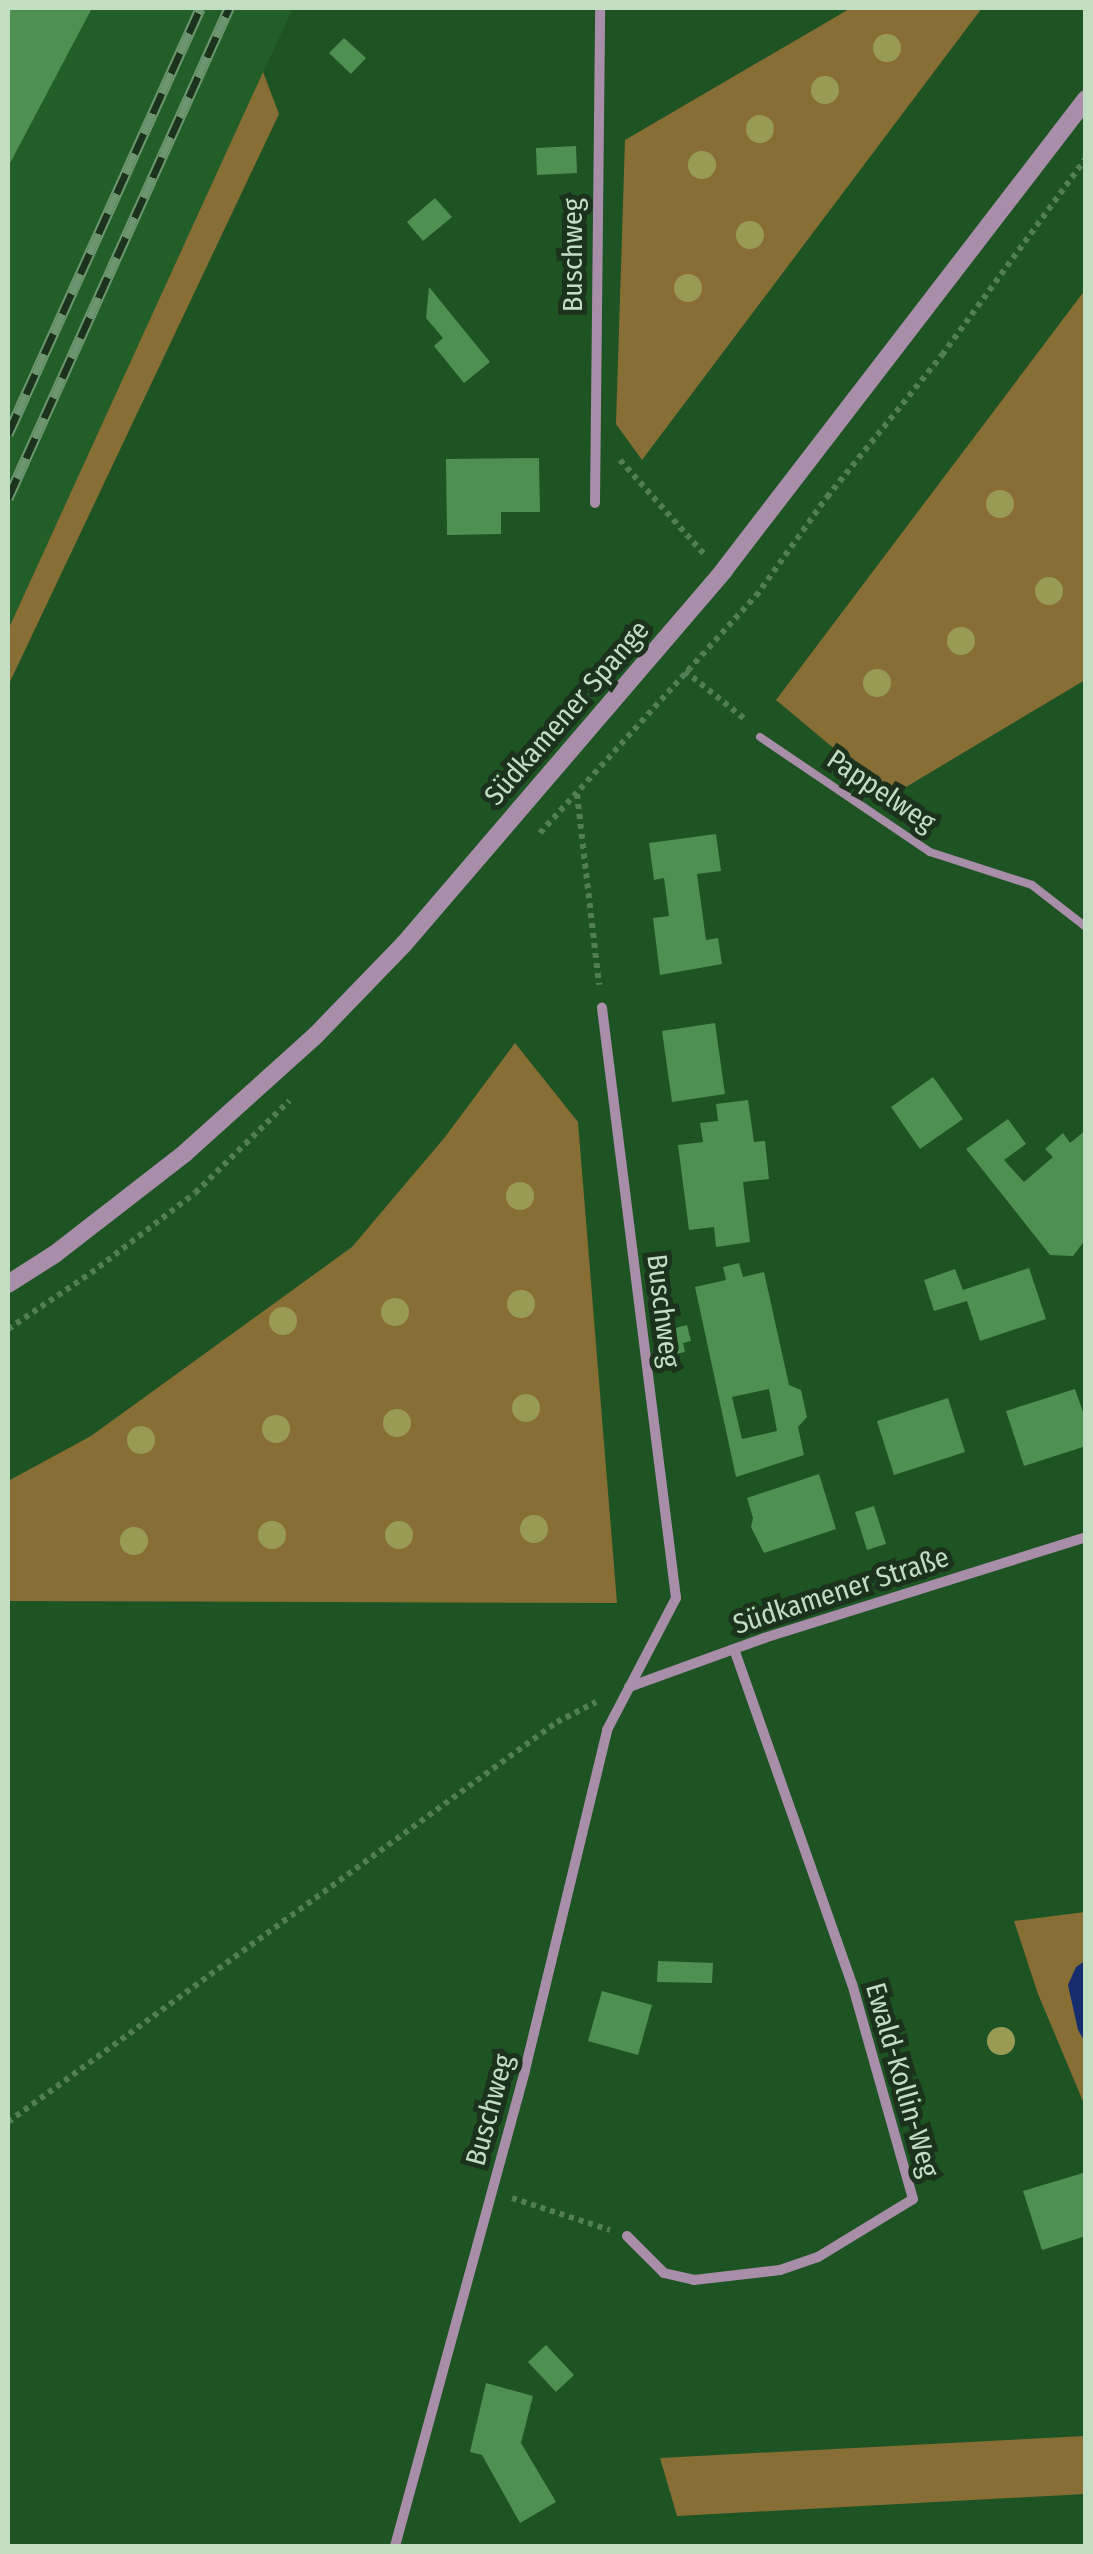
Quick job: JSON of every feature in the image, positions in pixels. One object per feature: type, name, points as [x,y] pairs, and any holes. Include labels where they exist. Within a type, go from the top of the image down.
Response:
[{"type":"street","name":"Buschweg","points":[[595,503],[600,8]]},
{"type":"street","name":"Südkamener Spange","points":[[8,1284],[55,1254],[185,1153],[316,1034],[404,944],[724,570],[1086,99]]},
{"type":"street","name":"Buschweg","points":[[395,2546],[492,2192],[607,1730],[676,1598],[602,1008]]},
{"type":"street","name":"Südkamener Straße","points":[[629,1687],[1086,1536]]},
{"type":"street","name":"Ewald-Kollin-Weg","points":[[627,2236],[664,2273],[694,2280],[780,2270],[818,2257],[913,2199],[852,1984],[734,1650]]},
{"type":"lane","name":"Pappelweg","points":[[760,737],[930,852],[1032,885],[1086,927]]},
{"type":"path","points":[[602,1008],[576,793],[756,596],[826,497],[942,355],[1086,158]]},
{"type":"path","points":[[594,429],[690,544],[756,596]]},
{"type":"path","points":[[685,671],[760,737]]},
{"type":"path","points":[[8,1328],[91,1273],[195,1192],[292,1098]]},
{"type":"path","points":[[8,2122],[557,1722],[629,1687]]},
{"type":"path","points":[[492,2192],[627,2236]]},
{"type":"shaded area","points":[[8,8],[293,8],[8,630]]},
{"type":"shaded area","points":[[851,8],[982,8],[642,460],[616,424],[625,140]]},
{"type":"shaded area","points":[[263,72],[279,114],[8,686],[8,630]]},
{"type":"shaded area","points":[[1085,290],[1085,680],[891,796],[776,700]]},
{"type":"shaded area","points":[[515,1043],[578,1122],[617,1603],[8,1601],[8,1481],[91,1436],[352,1247],[445,1137]]},
{"type":"shaded area","points":[[1085,1912],[1085,2106],[1038,1994],[1014,1921]]},
{"type":"shaded area","points":[[1085,2436],[1085,2494],[677,2516],[660,2458]]},
{"type":"water","points":[[1085,1961],[1085,2042],[1078,2030],[1068,1985],[1076,1967]]},
{"type":"building","points":[[8,8],[92,8],[8,167]]},
{"type":"building","points":[[344,38],[366,58],[351,74],[329,53]]},
{"type":"building","points":[[576,146],[577,173],[537,175],[536,148]]},
{"type":"building","points":[[435,198],[452,217],[423,241],[407,222]]},
{"type":"building","points":[[429,287],[490,362],[464,383],[434,346],[443,338],[426,318]]},
{"type":"building","points":[[539,458],[540,512],[501,512],[501,534],[447,535],[446,459]]},
{"type":"building","points":[[716,834],[721,871],[697,874],[706,940],[718,938],[722,964],[660,975],[653,918],[669,916],[664,878],[654,880],[649,843]]},
{"type":"building","points":[[715,1023],[725,1094],[672,1102],[662,1031]]},
{"type":"building","points":[[933,1077],[963,1119],[920,1149],[891,1107]]},
{"type":"building","points":[[748,1100],[754,1142],[765,1141],[769,1179],[743,1182],[750,1242],[716,1247],[714,1227],[689,1230],[678,1145],[703,1142],[700,1123],[718,1121],[716,1104]]},
{"type":"building","points":[[1008,1119],[1026,1144],[1004,1160],[1024,1182],[1053,1157],[1045,1149],[1063,1133],[1070,1143],[1086,1130],[1086,1239],[1073,1256],[1050,1255],[966,1149]]},
{"type":"building","points":[[739,1263],[743,1277],[764,1272],[789,1385],[801,1390],[807,1417],[798,1427],[804,1455],[736,1477],[695,1287],[726,1280],[723,1267]],"holes":[[[769,1389],[777,1431],[742,1439],[732,1397]]]},
{"type":"building","points":[[1029,1268],[1046,1319],[980,1341],[967,1301],[934,1311],[924,1280],[955,1269],[963,1290]]},
{"type":"building","points":[[687,1325],[691,1341],[683,1343],[685,1352],[667,1356],[664,1331]]},
{"type":"building","points":[[1075,1389],[1086,1421],[1086,1446],[1024,1466],[1006,1411]]},
{"type":"building","points":[[948,1398],[965,1452],[894,1475],[877,1421]]},
{"type":"building","points":[[819,1474],[836,1529],[764,1553],[751,1527],[753,1518],[747,1498]]},
{"type":"building","points":[[874,1506],[886,1544],[867,1550],[855,1512]]},
{"type":"building","points":[[658,1961],[713,1963],[712,1983],[657,1982]]},
{"type":"building","points":[[602,1991],[652,2005],[638,2055],[588,2041]]},
{"type":"building","points":[[1083,2173],[1086,2236],[1042,2250],[1023,2191]]},
{"type":"building","points":[[546,2345],[574,2375],[556,2392],[528,2362]]},
{"type":"building","points":[[486,2383],[533,2396],[521,2443],[556,2502],[520,2523],[482,2455],[470,2452]]},
{"type":"railway","points":[[8,434],[200,8]]},
{"type":"railway","points":[[8,498],[229,8]]}]
